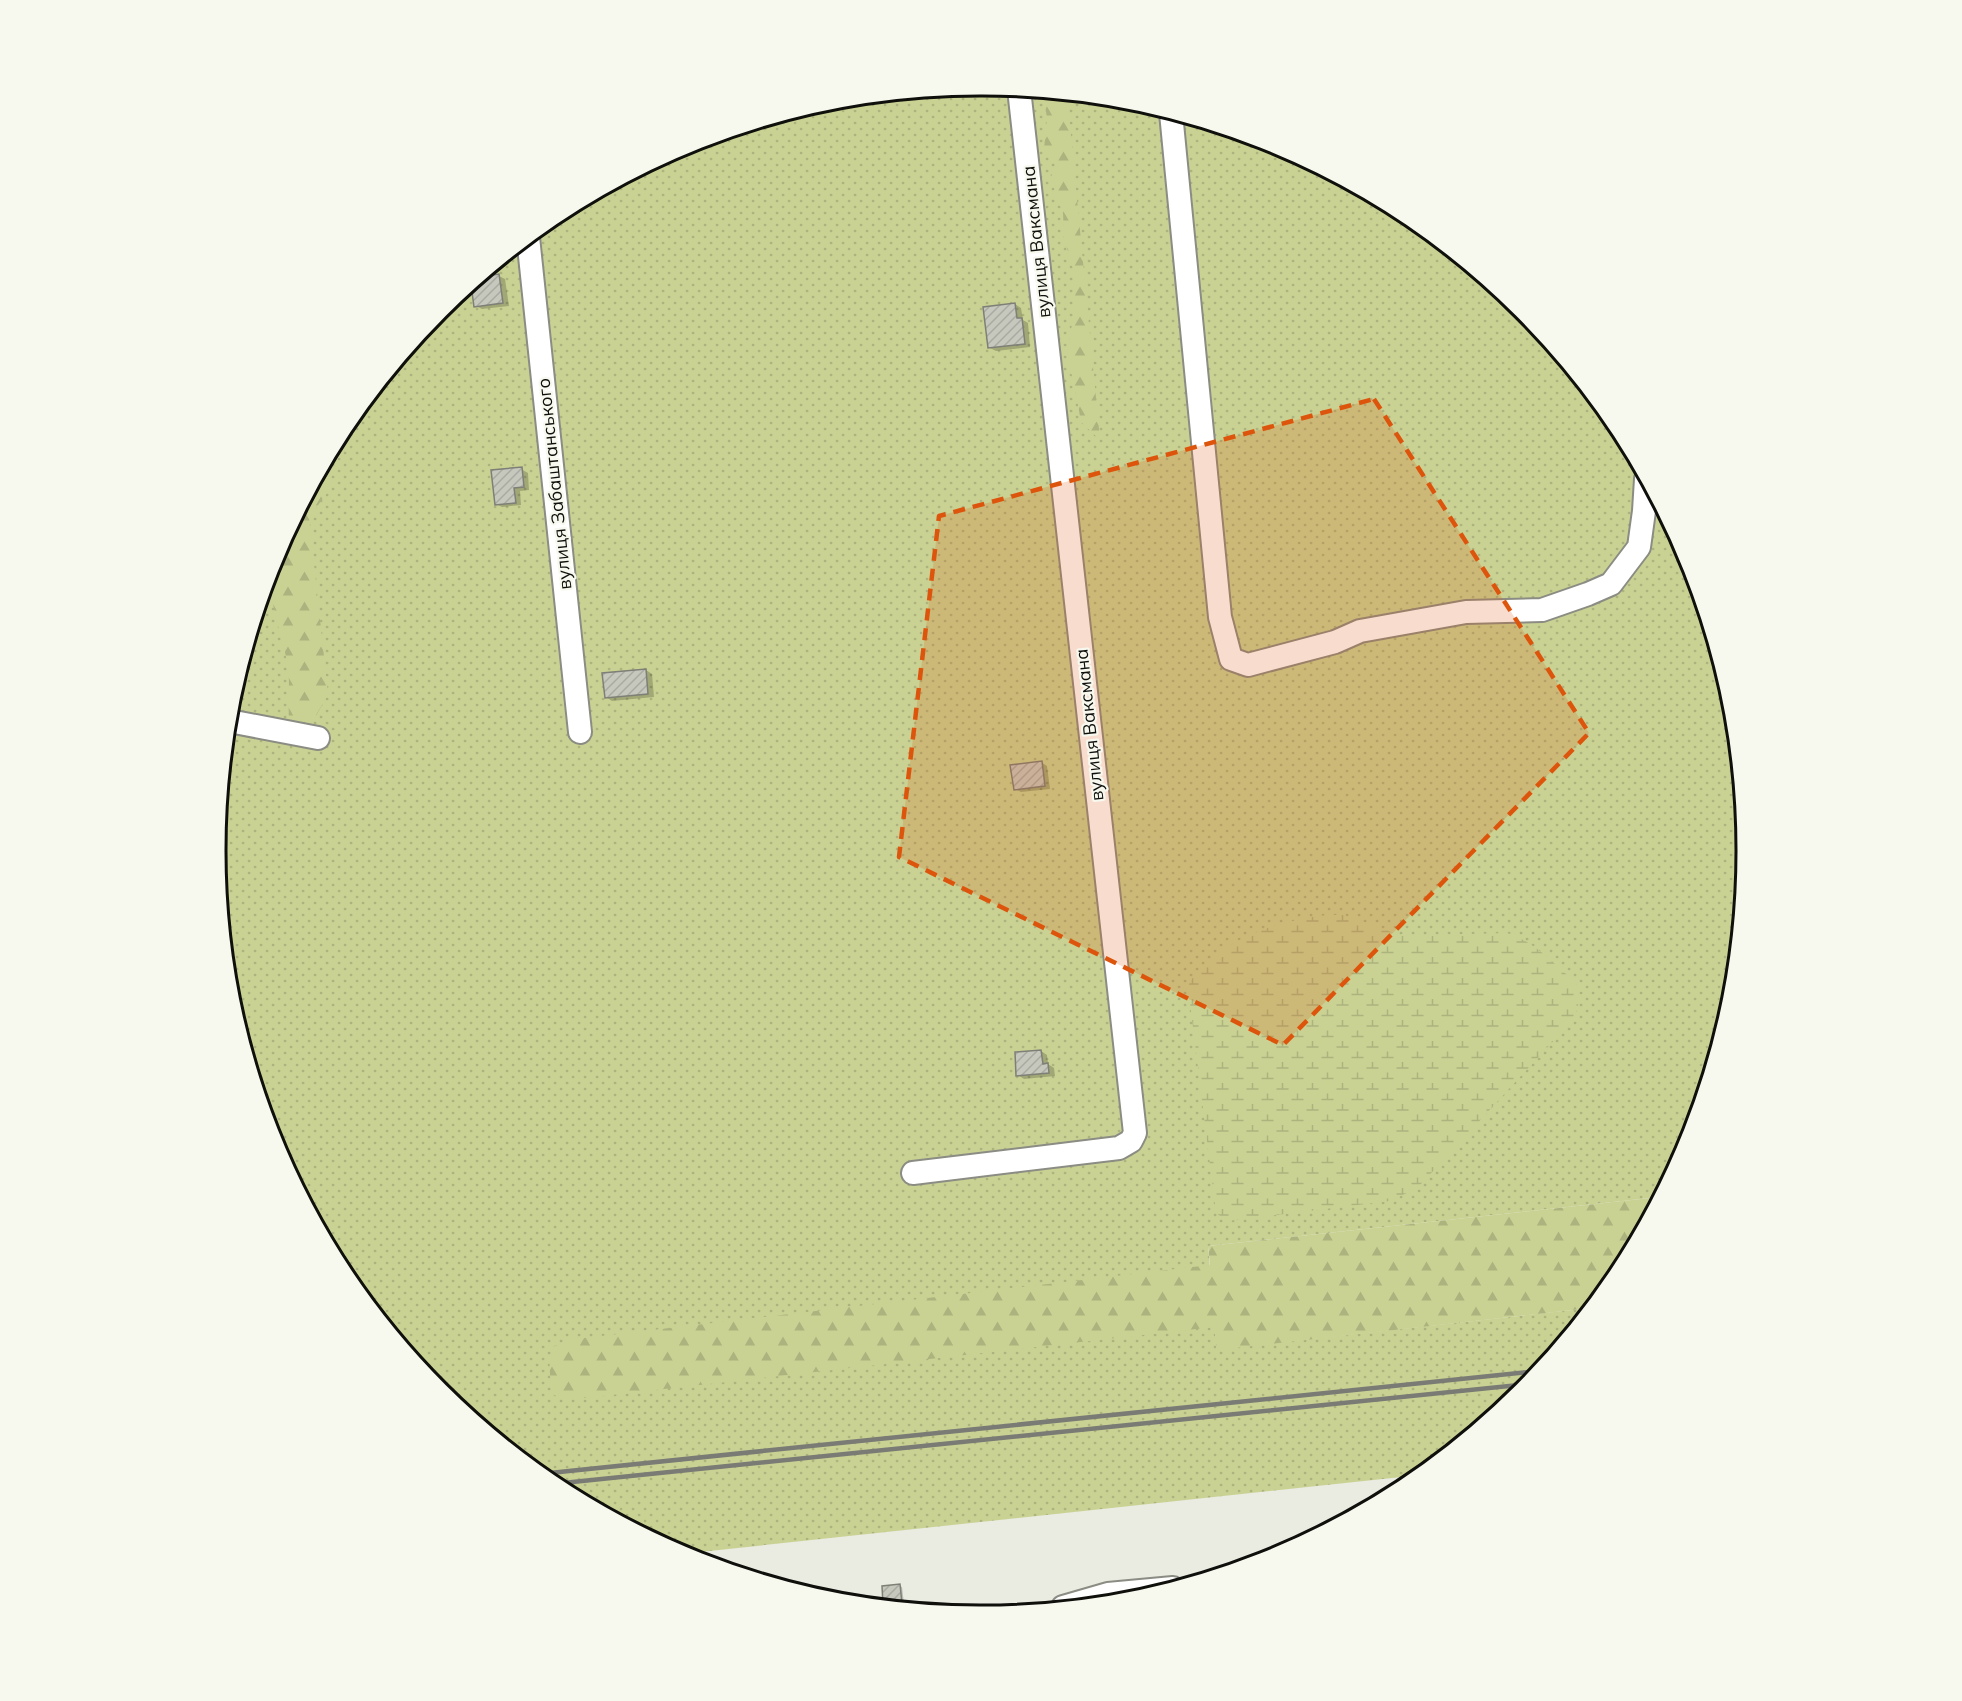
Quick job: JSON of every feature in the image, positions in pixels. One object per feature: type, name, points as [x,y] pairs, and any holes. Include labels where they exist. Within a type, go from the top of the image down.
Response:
[{"type":"street","name":"вулиця Ваксмана","points":[[913,1173],[1119,1148],[1131,1141],[1135,1133],[1020,98]]},
{"type":"street","points":[[1173,121],[1220,617],[1231,659],[1248,665],[1335,642],[1360,631],[1466,612],[1542,610],[1588,594],[1611,584],[1639,547],[1645,493]]},
{"type":"street","name":"вулиця Забаштанського","points":[[529,247],[580,732]]},
{"type":"street","points":[[238,723],[318,738]]},
{"type":"highlighted area","points":[[1374,399],[1589,733],[1283,1045],[899,857],[939,516]]},
{"type":"green space","points":[[981,96],[1079,102],[1128,110],[1224,136],[1270,153],[1358,197],[1400,223],[1478,283],[1515,317],[1580,391],[1608,431],[1658,517],[1695,608],[1710,655],[1721,703],[1734,801],[1736,850],[1734,900],[1721,998],[1710,1046],[1695,1093],[1658,1184],[1650,1198],[1208,1246],[1217,1349],[1581,1309],[1515,1384],[1478,1418],[1401,1477],[702,1552],[647,1527],[604,1504],[562,1478],[522,1449],[447,1384],[382,1310],[354,1270],[304,1184],[284,1139],[252,1046],[241,998],[228,900],[226,850],[233,752],[241,703],[252,655],[284,562],[304,517],[354,431],[382,391],[447,317],[484,283],[562,223],[604,197],[692,153],[738,136],[834,110],[883,102]]},
{"type":"green space","points":[[1044,99],[1068,101],[1100,440],[1081,422],[1074,382],[1067,360],[1073,316],[1073,268],[1064,238],[1063,213],[1050,176],[1058,164],[1044,149],[1047,118]]},
{"type":"green space","points":[[328,473],[331,488],[309,517],[328,694],[311,725],[289,722],[288,666],[272,598],[284,562],[304,517]]},
{"type":"green space","points":[[1327,915],[1344,915],[1402,936],[1507,933],[1535,948],[1576,983],[1579,998],[1576,1012],[1571,1022],[1422,1183],[1411,1191],[1390,1201],[1227,1221],[1216,1213],[1188,987],[1194,976],[1207,962],[1234,943],[1279,924]]},
{"type":"green space","points":[[1650,1198],[1608,1270],[1581,1309],[1217,1350],[1214,1327],[567,1400],[554,1395],[551,1383],[550,1365],[553,1347],[567,1340],[1210,1265],[1208,1246]]},
{"type":"building","points":[[499,274],[503,303],[474,307],[472,294],[494,275]]},
{"type":"building","points":[[1015,303],[1017,318],[1022,318],[1025,344],[988,348],[983,307]]},
{"type":"building","points":[[522,467],[524,487],[514,488],[516,503],[495,505],[491,470]]},
{"type":"building","points":[[646,669],[648,694],[605,698],[602,673]]},
{"type":"building","points":[[1042,761],[1045,786],[1014,790],[1010,765]]},
{"type":"building","points":[[1041,1050],[1043,1064],[1048,1063],[1049,1073],[1016,1076],[1015,1052]]},
{"type":"building","points":[[900,1584],[902,1601],[883,1599],[882,1586]]},
{"type":"railway","points":[[554,1473],[1526,1372]]},
{"type":"railway","points":[[569,1482],[1513,1386]]}]
